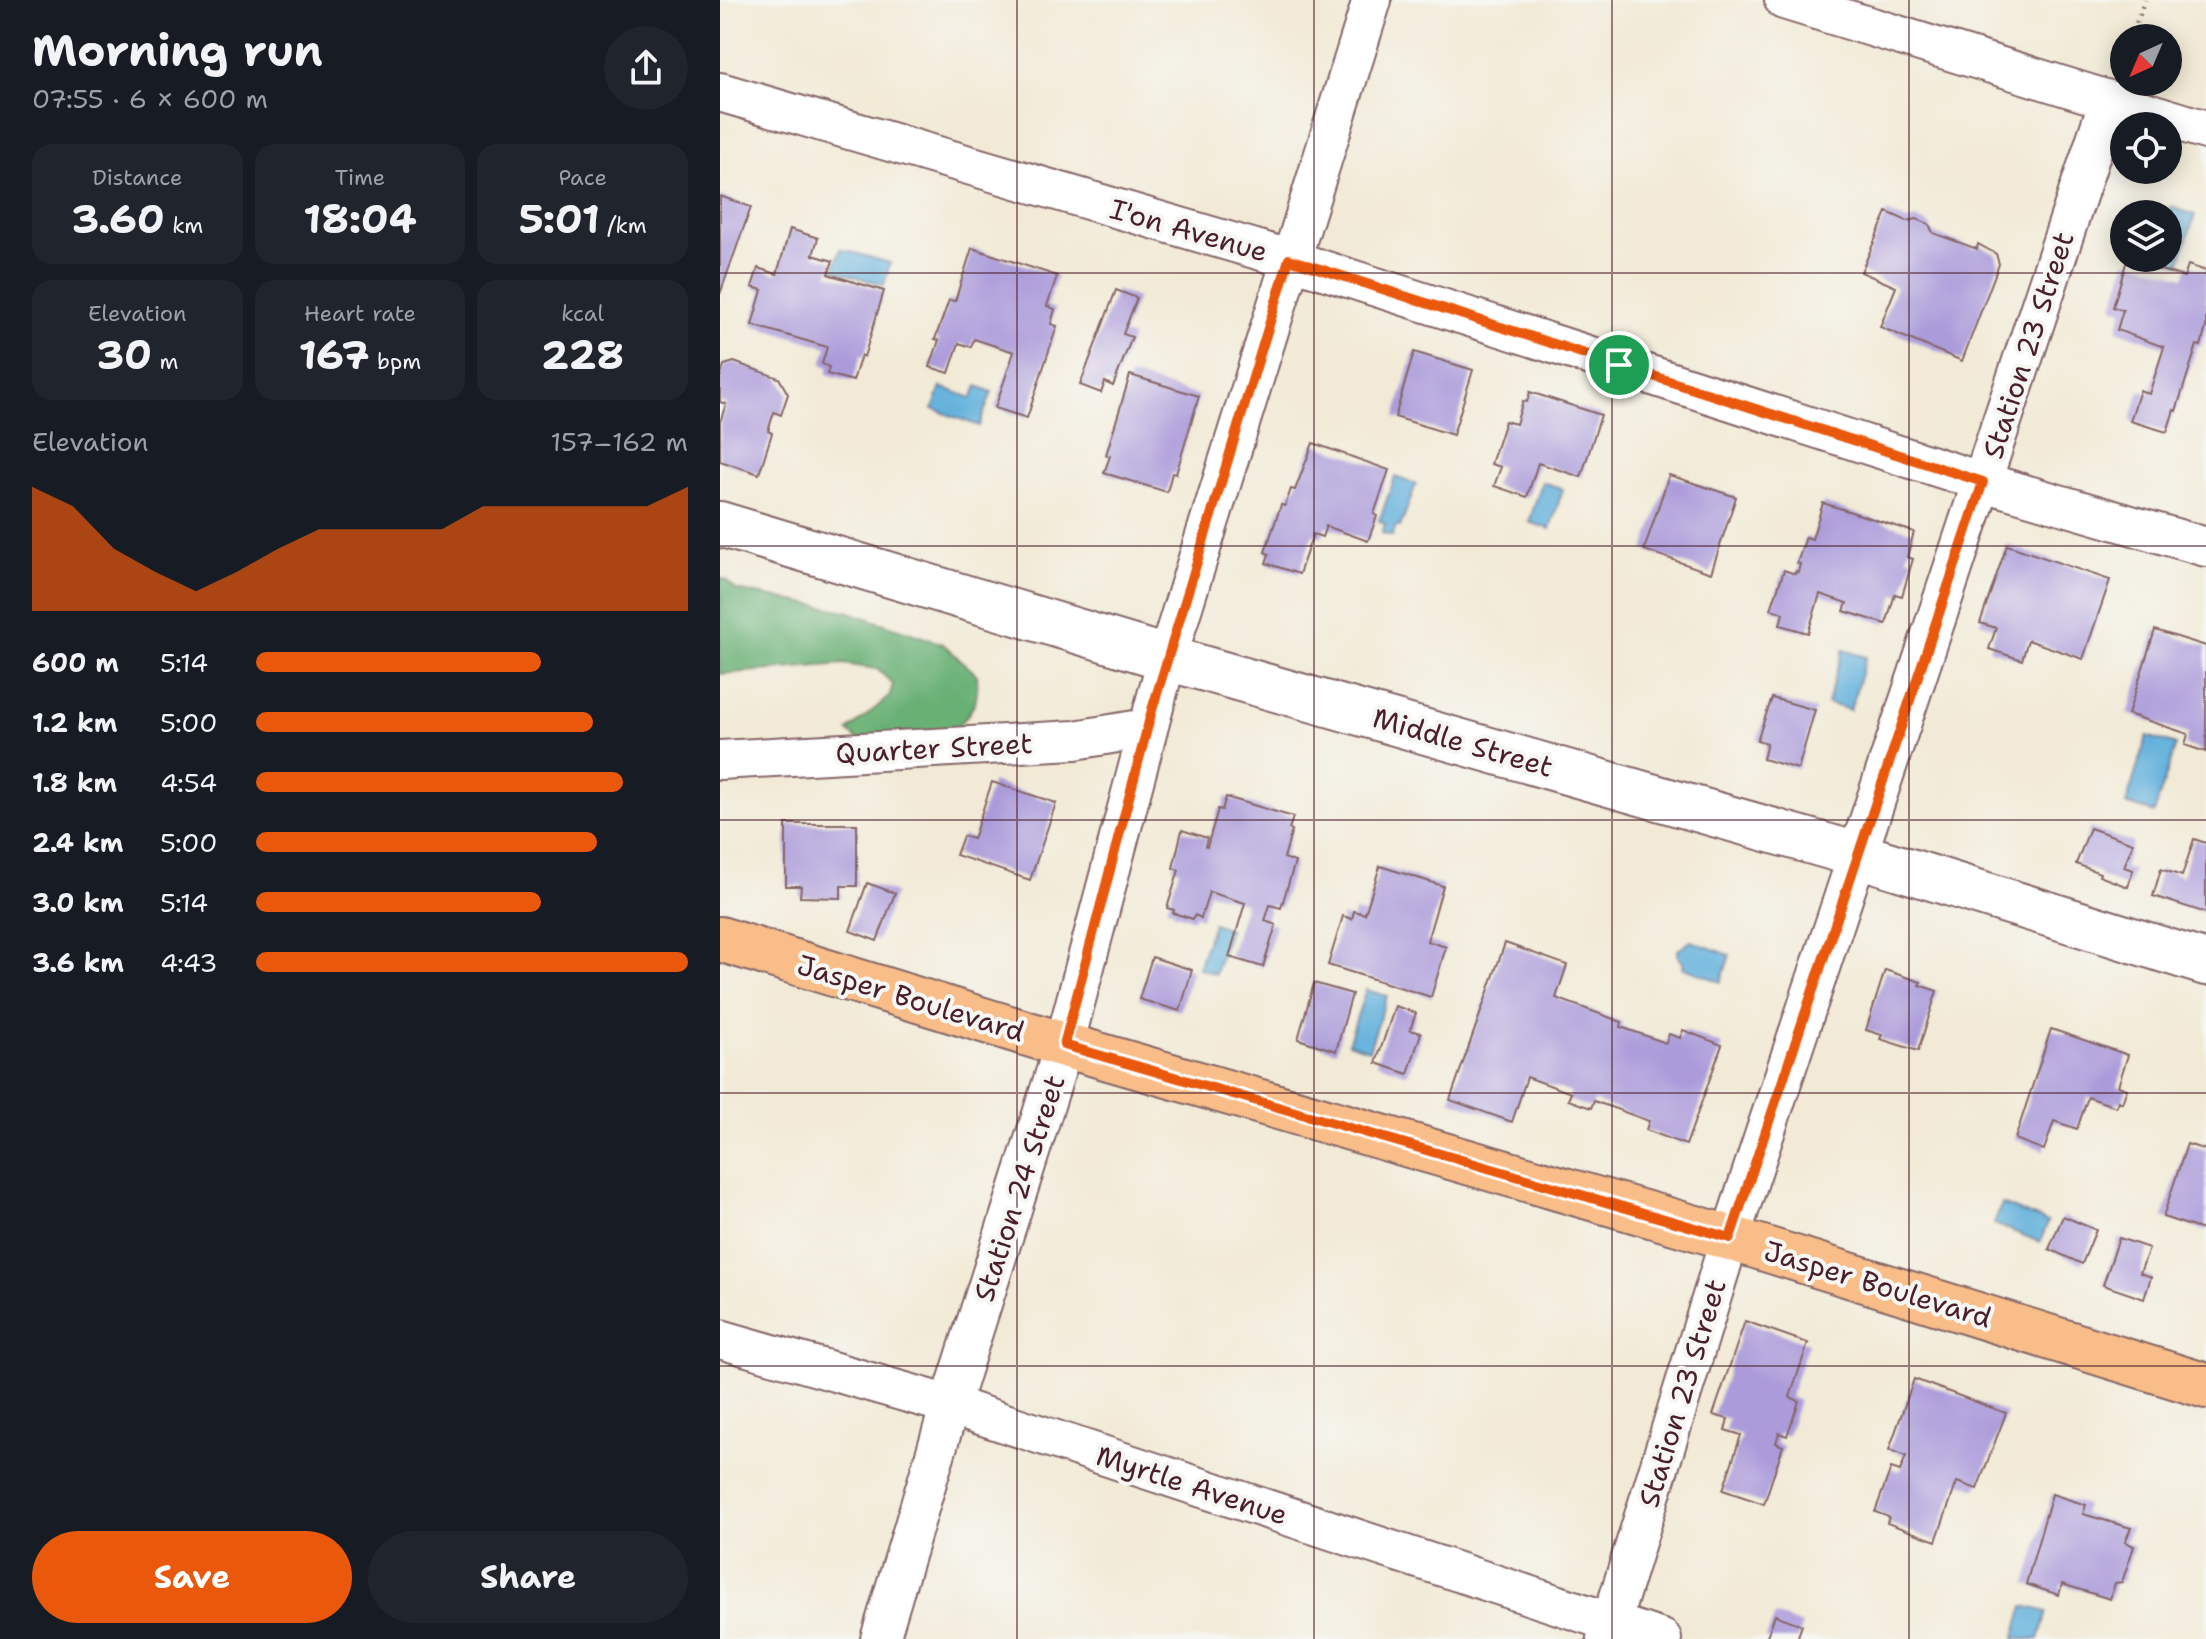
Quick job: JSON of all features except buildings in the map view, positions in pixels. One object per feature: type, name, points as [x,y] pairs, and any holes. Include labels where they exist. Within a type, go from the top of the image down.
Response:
[{"type":"main road","name":"Jasper Boulevard","points":[[720,939],[1064,1045],[1730,1238],[2206,1386]]},
{"type":"street","name":"Station 24 Street","points":[[880,1639],[1064,1045],[1167,658],[1372,0]]},
{"type":"street","points":[[1784,0],[2206,130]]},
{"type":"street","name":"I'on Avenue","points":[[720,92],[1289,259],[1983,482],[2206,547]]},
{"type":"street","name":"Station 23 Street","points":[[1608,1631],[1730,1238],[2109,100]]},
{"type":"street","name":"Middle Street","points":[[720,524],[1167,658],[1858,855],[2206,963]]},
{"type":"street","name":"Quarter Street","points":[[720,760],[1075,740],[1147,728]]},
{"type":"street","name":"Myrtle Avenue","points":[[720,1339],[950,1405],[1608,1631],[1662,1639]]},
{"type":"path","points":[[2136,24],[2145,0]]},
{"type":"green space","points":[[720,578],[736,590],[846,611],[943,644],[977,675],[977,694],[973,706],[954,732],[859,741],[848,731],[889,697],[893,684],[877,669],[843,664],[720,674]]},
{"type":"water","points":[[2182,211],[2195,215],[2182,255]]},
{"type":"water","points":[[841,249],[890,263],[884,285],[834,270]]},
{"type":"water","points":[[977,386],[992,392],[979,426],[933,409],[941,387],[972,398]]},
{"type":"water","points":[[1395,477],[1416,484],[1400,527],[1396,526],[1392,536],[1382,533],[1385,524],[1379,521]]},
{"type":"water","points":[[1542,482],[1563,489],[1550,529],[1529,522]]},
{"type":"water","points":[[1843,650],[1866,657],[1850,710],[1827,703]]},
{"type":"water","points":[[2147,736],[2176,745],[2154,813],[2126,804]]},
{"type":"water","points":[[1213,923],[1229,929],[1215,974],[1198,968]]},
{"type":"water","points":[[1691,941],[1730,955],[1721,982],[1682,967],[1684,964],[1678,950]]},
{"type":"water","points":[[1366,990],[1387,996],[1369,1050],[1348,1043]]},
{"type":"water","points":[[2002,1204],[2048,1222],[2040,1242],[1994,1224]]},
{"type":"water","points":[[2024,1606],[2047,1612],[2039,1639],[2014,1639]]},
{"type":"route","points":[[1289,259],[1619,365],[1983,482],[1730,1238],[1064,1045],[1152,710],[1289,259]]}]
